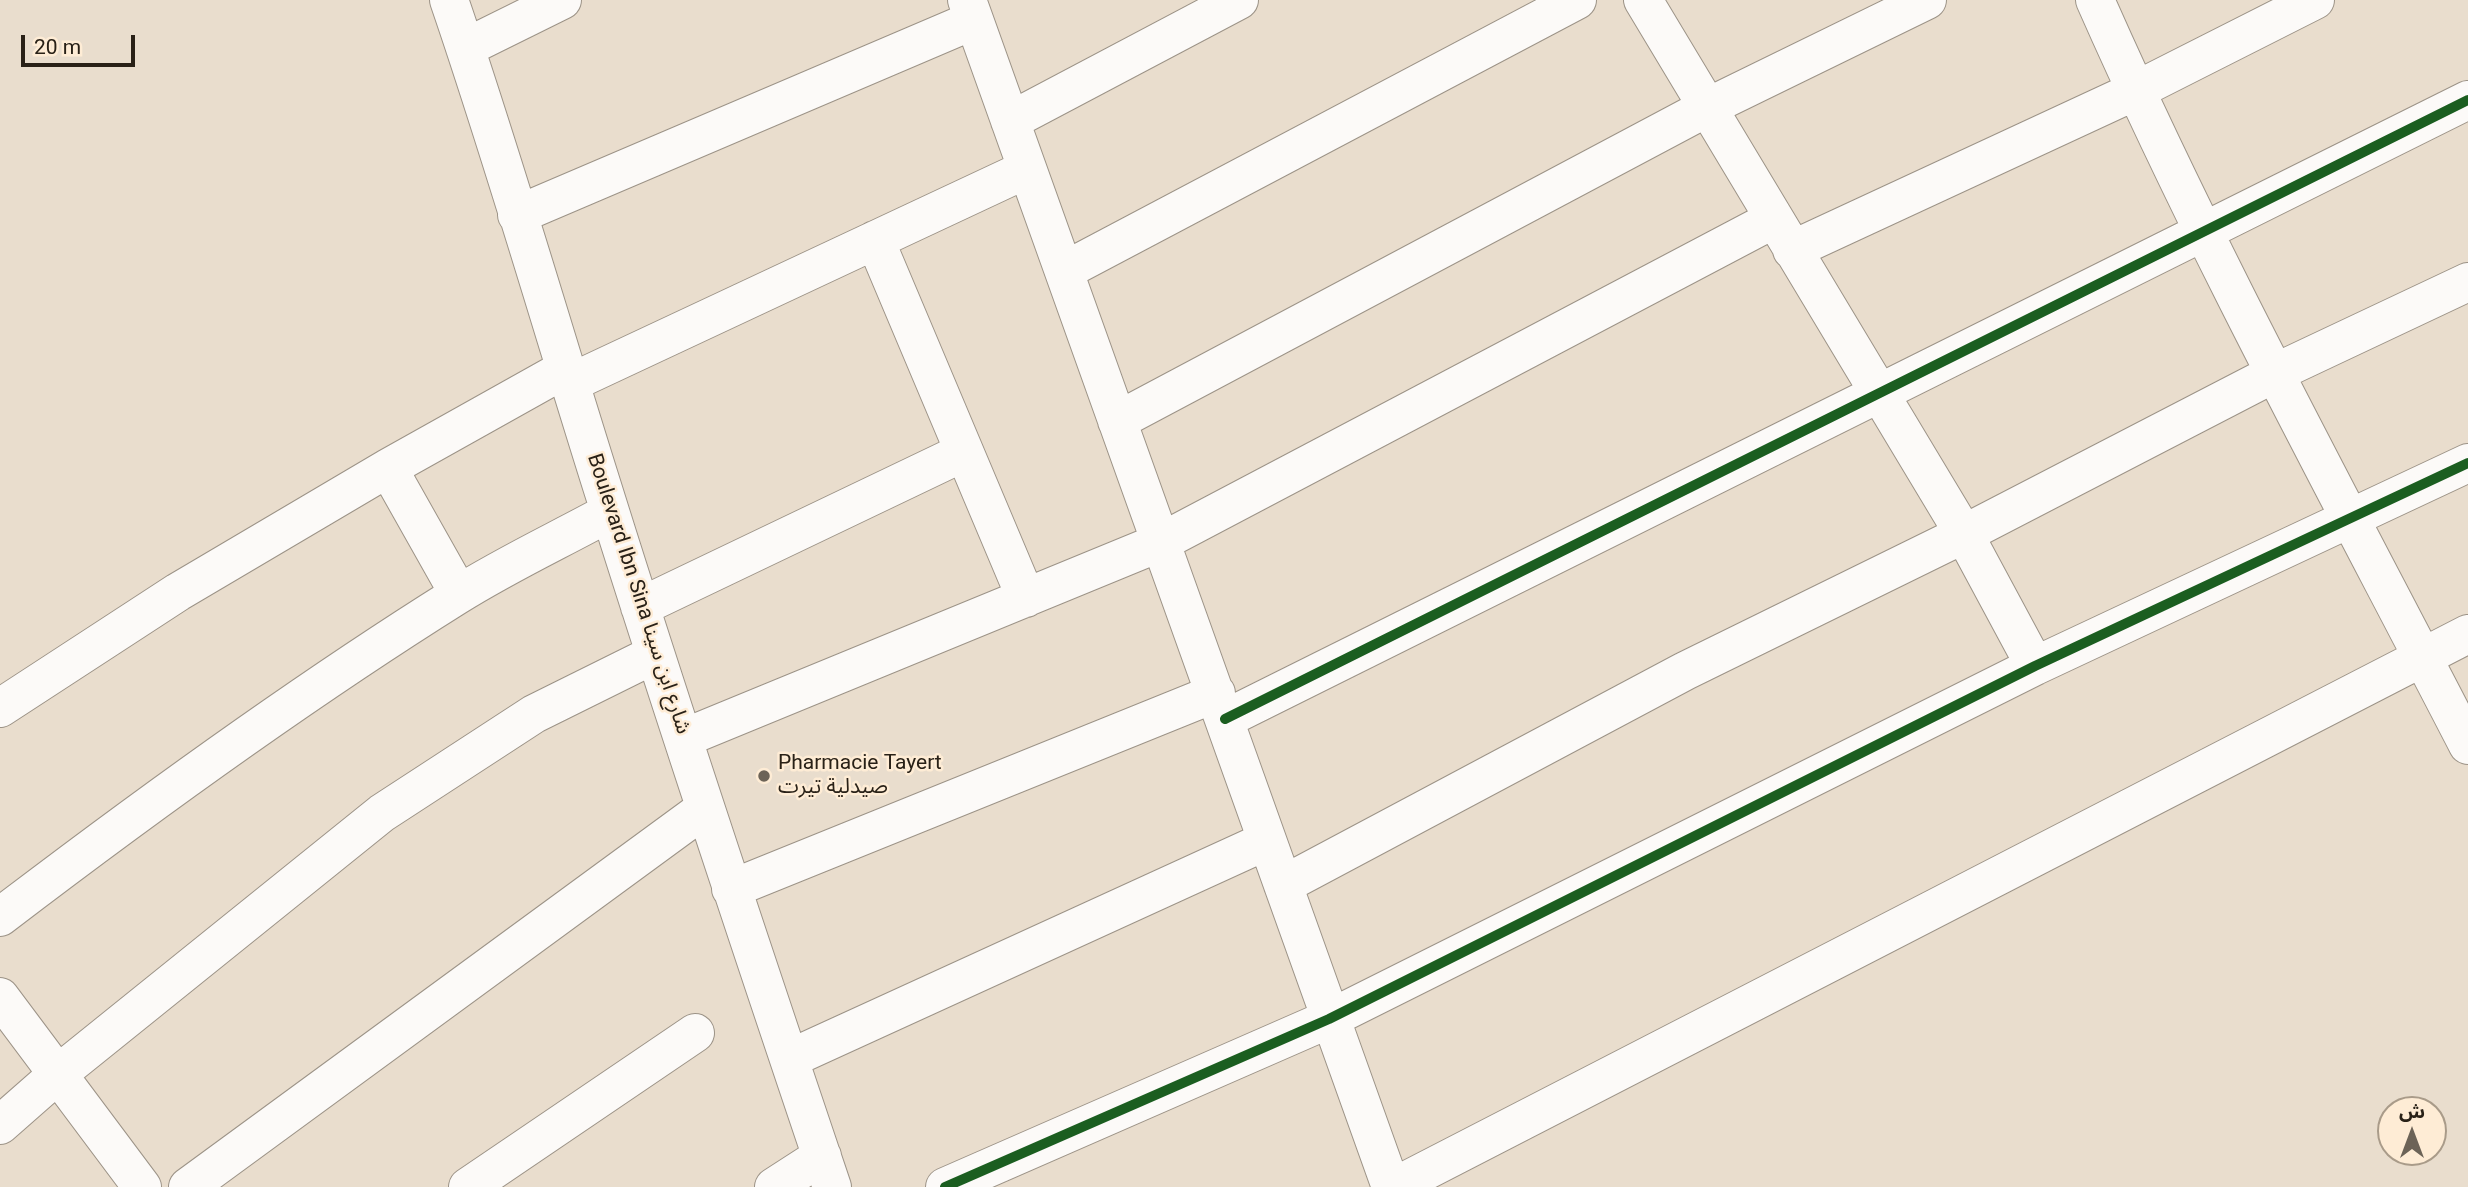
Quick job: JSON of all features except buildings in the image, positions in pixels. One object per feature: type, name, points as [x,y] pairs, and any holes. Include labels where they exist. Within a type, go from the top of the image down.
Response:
[{"type":"street","name":"Boulevard Ibn Sina شارع ابن سينا","points":[[449,0],[640,607],[684,737],[704,809],[827,1172]]},
{"type":"street","points":[[465,48],[562,0]]},
{"type":"street","points":[[1010,121],[1239,0]]},
{"type":"street","points":[[1063,271],[1577,0]]},
{"type":"street","points":[[1643,0],[1877,394],[1964,534],[2035,666]]},
{"type":"street","points":[[1117,421],[1708,107],[1927,0]]},
{"type":"street","points":[[2095,0],[2135,91],[2205,232],[2468,745]]},
{"type":"street","points":[[684,737],[1161,542],[1783,234],[2135,91],[2315,0]]},
{"type":"street","points":[[517,215],[970,10],[1221,706],[1329,1019],[1392,1187],[2468,634]]},
{"type":"street","points":[[731,890],[1221,706],[1877,394],[2468,100]]},
{"type":"street","points":[[0,708],[178,592],[388,468],[567,376],[875,240],[1027,169]]},
{"type":"street","points":[[875,240],[1026,597]]},
{"type":"street","points":[[1283,885],[1685,671],[1964,534],[2277,372],[2468,282]]},
{"type":"street","points":[[640,607],[964,452]]},
{"type":"street","points":[[945,1187],[1329,1019],[2035,666],[2468,463]]},
{"type":"street","points":[[388,468],[459,594]]},
{"type":"street","points":[[0,917],[161,794],[459,594],[610,512]]},
{"type":"street","points":[[0,1125],[58,1074],[382,813],[534,714],[655,654]]},
{"type":"street","points":[[188,1187],[704,809]]},
{"type":"street","points":[[789,1059],[1266,841]]},
{"type":"street","points":[[0,997],[142,1187]]},
{"type":"street","points":[[467,1187],[695,1033]]},
{"type":"street","points":[[774,1187],[827,1172]]},
{"type":"cycle path","points":[[1225,719],[2468,100]]},
{"type":"cycle path","points":[[945,1187],[1329,1019],[2035,666],[2468,463]]},
{"type":"place","name":"Pharmacie Tayert صيدلية تيرت","points":[[764,776]]}]
